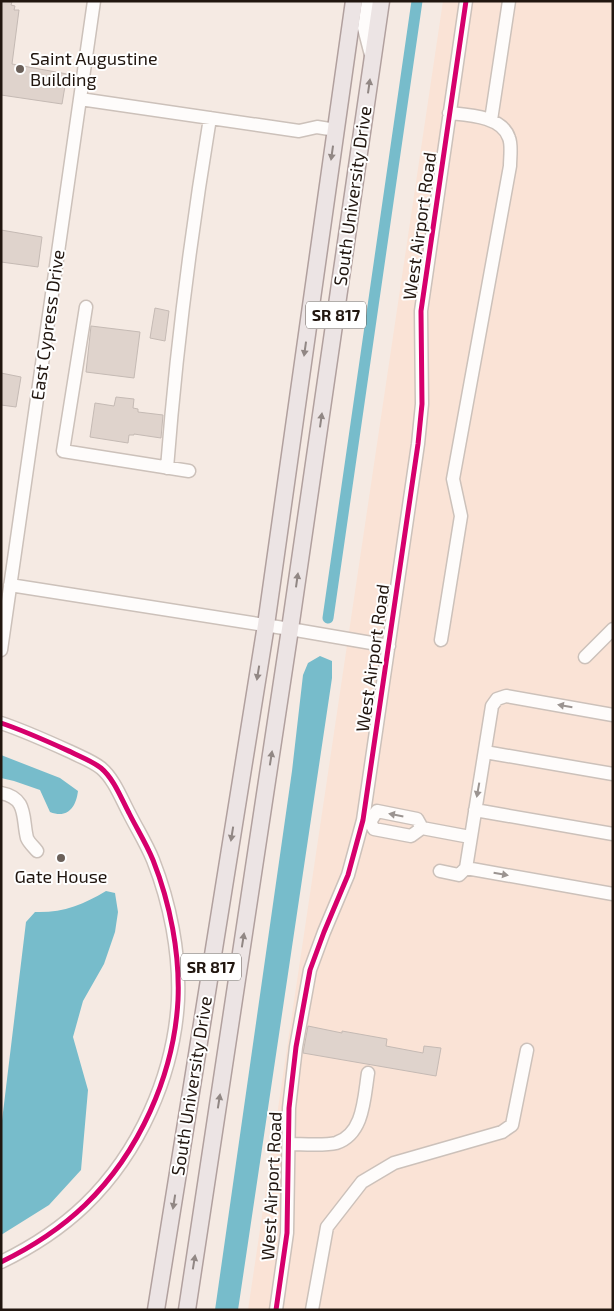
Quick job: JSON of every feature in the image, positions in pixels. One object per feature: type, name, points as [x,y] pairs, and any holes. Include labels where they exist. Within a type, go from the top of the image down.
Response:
[{"type":"main road","name":"South University Drive","points":[[156,1310],[266,625],[354,1]]},
{"type":"main road","name":"South University Drive","points":[[187,1310],[290,629],[381,1]]},
{"type":"street","name":"East Cypress Drive","points":[[1,650],[94,1]]},
{"type":"street","points":[[368,1],[364,28],[372,60]]},
{"type":"street","name":"West Airport Road","points":[[276,1310],[287,1233],[289,1108],[296,1047],[310,970],[348,875],[367,821],[389,646],[418,444],[422,404],[422,312],[466,1]]},
{"type":"street","points":[[491,120],[510,1]]},
{"type":"street","points":[[80,99],[299,130],[317,127],[336,130]]},
{"type":"street","points":[[441,640],[461,516],[453,479],[510,166],[509,137],[498,123],[481,117],[450,113]]},
{"type":"street","points":[[166,468],[171,404],[210,118]]},
{"type":"street","points":[[86,307],[63,451],[188,471]]},
{"type":"street","points":[[10,585],[290,629]]},
{"type":"street","name":"West Airport Road","points":[[290,629],[389,646]]},
{"type":"street","points":[[585,657],[613,629]]},
{"type":"street","points":[[440,872],[459,875],[466,868],[492,706],[497,700],[506,696],[613,715]]},
{"type":"street","points":[[1,723],[89,761],[102,769],[114,783],[146,843],[156,867],[169,912],[177,966],[178,1000],[172,1041],[161,1082],[147,1121],[132,1147],[110,1177],[85,1205],[62,1225],[29,1248],[1,1262]]},
{"type":"street","points":[[484,752],[613,774]]},
{"type":"street","points":[[1,793],[16,800],[23,809],[28,840],[37,851]]},
{"type":"street","points":[[475,810],[613,834]]},
{"type":"street","points":[[422,828],[417,819],[377,811],[367,821],[374,829],[411,836],[422,828],[470,837]]},
{"type":"street","points":[[466,868],[613,894]]},
{"type":"street","points":[[312,1310],[327,1226],[362,1182],[394,1163],[502,1132],[512,1126],[527,1050]]},
{"type":"street","points":[[289,1144],[335,1143],[348,1137],[358,1123],[368,1073]]},
{"type":"shaded area","points":[[443,1],[613,1],[613,1310],[248,1310]]},
{"type":"water","points":[[320,656],[332,661],[332,678],[238,1310],[215,1310],[292,771],[303,675],[308,663]]},
{"type":"water","points":[[1,755],[60,778],[78,791],[73,807],[62,814],[50,812],[40,790],[1,778]]},
{"type":"water","points":[[106,891],[115,893],[118,912],[115,932],[104,964],[83,1001],[73,1037],[88,1090],[81,1170],[49,1205],[1,1235],[1,1129],[26,922],[35,912],[54,911],[72,907]]},
{"type":"building","name":"Saint Augustine Building","points":[[1,1],[12,2],[11,5],[15,6],[14,10],[19,10],[12,64],[67,74],[62,104],[1,95]]},
{"type":"building","points":[[1,230],[42,237],[38,267],[1,262]]},
{"type":"building","points":[[155,308],[169,311],[165,341],[150,338]]},
{"type":"building","points":[[91,326],[140,332],[134,378],[86,372]]},
{"type":"building","points":[[1,373],[21,377],[16,407],[1,405]]},
{"type":"building","points":[[116,397],[134,399],[133,408],[138,409],[138,412],[163,415],[161,438],[134,434],[129,435],[128,443],[90,437],[95,403],[114,406]]},
{"type":"building","points":[[308,1026],[387,1039],[386,1046],[423,1053],[424,1046],[441,1048],[436,1076],[303,1053]]},
{"type":"waterway","points":[[328,618],[417,1]]},
{"type":"cycle path","points":[[276,1310],[287,1233],[289,1108],[296,1047],[310,970],[348,875],[363,820],[418,444],[422,404],[421,311],[466,1]]},
{"type":"cycle path","points":[[1,723],[86,759],[106,772],[117,789],[153,860],[159,876],[173,928],[178,982],[175,1028],[161,1084],[150,1111],[122,1162],[85,1205],[66,1222],[35,1244],[1,1262]]},
{"type":"place","name":"Saint Augustine Building","points":[[20,69]]},
{"type":"place","name":"Gate House","points":[[61,858]]}]
